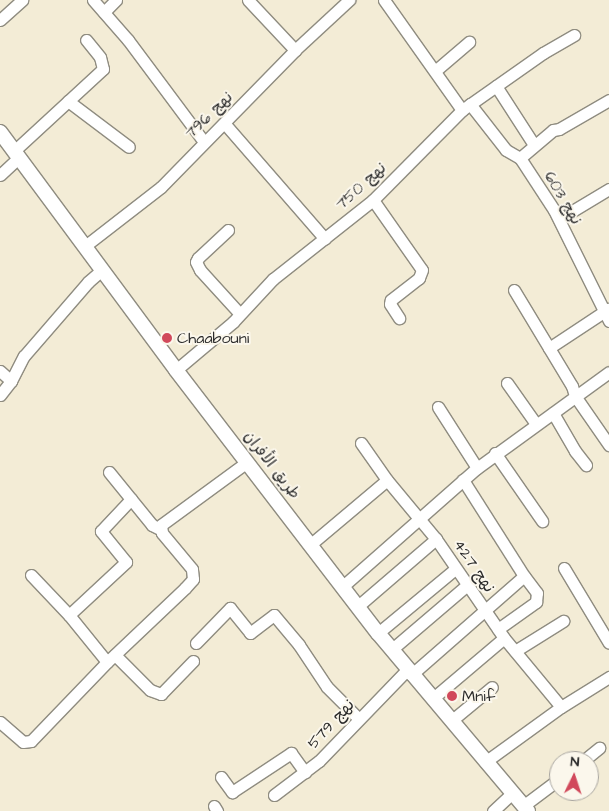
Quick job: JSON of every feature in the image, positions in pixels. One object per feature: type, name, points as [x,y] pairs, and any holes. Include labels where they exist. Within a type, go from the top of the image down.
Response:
[{"type":"main road","name":"طريق الأفران","points":[[0,132],[176,370],[391,650],[526,809]]},
{"type":"street","points":[[0,20],[22,0]]},
{"type":"street","points":[[93,0],[128,40],[204,142]]},
{"type":"street","points":[[104,12],[116,0]]},
{"type":"street","points":[[248,0],[295,50]]},
{"type":"street","name":"نهج 796","points":[[84,246],[162,187],[295,50],[349,0]]},
{"type":"street","name":"نهج 603","points":[[384,0],[435,72],[506,150],[520,158],[559,219],[607,314]]},
{"type":"street","name":"نهج 750","points":[[176,370],[240,314],[273,280],[373,200],[466,107],[543,53],[574,35]]},
{"type":"street","points":[[0,175],[16,154],[68,101],[103,69],[100,57],[86,40]]},
{"type":"street","points":[[435,72],[469,42]]},
{"type":"street","points":[[496,86],[534,146]]},
{"type":"street","points":[[520,158],[553,130],[559,129],[609,100]]},
{"type":"street","points":[[68,101],[129,147]]},
{"type":"street","points":[[225,124],[325,238]]},
{"type":"street","points":[[559,219],[609,190]]},
{"type":"street","points":[[373,200],[422,270],[419,278],[391,300],[390,304],[399,318]]},
{"type":"street","points":[[228,230],[196,262],[200,270],[240,314]]},
{"type":"street","points":[[0,395],[12,381],[24,356],[88,282],[102,270]]},
{"type":"street","points":[[514,290],[572,386],[575,396],[592,424],[609,444]]},
{"type":"street","points":[[549,348],[607,314]]},
{"type":"street","points":[[0,371],[12,381]]},
{"type":"street","points":[[343,586],[477,468],[609,372]]},
{"type":"street","points":[[507,383],[536,424]]},
{"type":"street","points":[[438,407],[477,468]]},
{"type":"street","points":[[553,413],[575,451],[586,465]]},
{"type":"street","name":"نهج 427","points":[[361,443],[387,480],[436,539],[466,586],[501,634],[561,707]]},
{"type":"street","points":[[496,454],[542,521]]},
{"type":"street","points":[[160,529],[163,522],[247,462]]},
{"type":"street","points":[[0,722],[23,742],[31,741],[193,579],[192,569],[160,529],[152,525],[109,472]]},
{"type":"street","points":[[311,544],[387,480]]},
{"type":"street","points":[[432,699],[536,602],[536,593],[463,480]]},
{"type":"street","points":[[68,614],[126,562],[101,531],[131,499]]},
{"type":"street","points":[[358,606],[436,539]]},
{"type":"street","points":[[564,568],[609,643]]},
{"type":"street","points":[[378,633],[455,569]]},
{"type":"street","points":[[31,575],[111,659],[150,690],[161,694],[193,661]]},
{"type":"street","name":"نهج 579","points":[[274,795],[319,761],[358,718],[409,672],[524,576]]},
{"type":"street","points":[[391,650],[466,586]]},
{"type":"street","points":[[196,643],[230,608],[250,633],[274,615],[299,645],[327,687],[358,718]]},
{"type":"street","points":[[515,651],[563,621]]},
{"type":"street","points":[[485,762],[561,707],[609,677]]},
{"type":"street","points":[[451,721],[492,687]]},
{"type":"street","points":[[595,751],[599,748]]},
{"type":"street","points":[[221,777],[232,792],[291,753],[305,772]]},
{"type":"street","points":[[526,809],[549,788]]},
{"type":"street","points":[[493,811],[512,793]]},
{"type":"place","name":"Chaabouni","points":[[167,338]]},
{"type":"place","name":"Mnif","points":[[452,696]]}]
